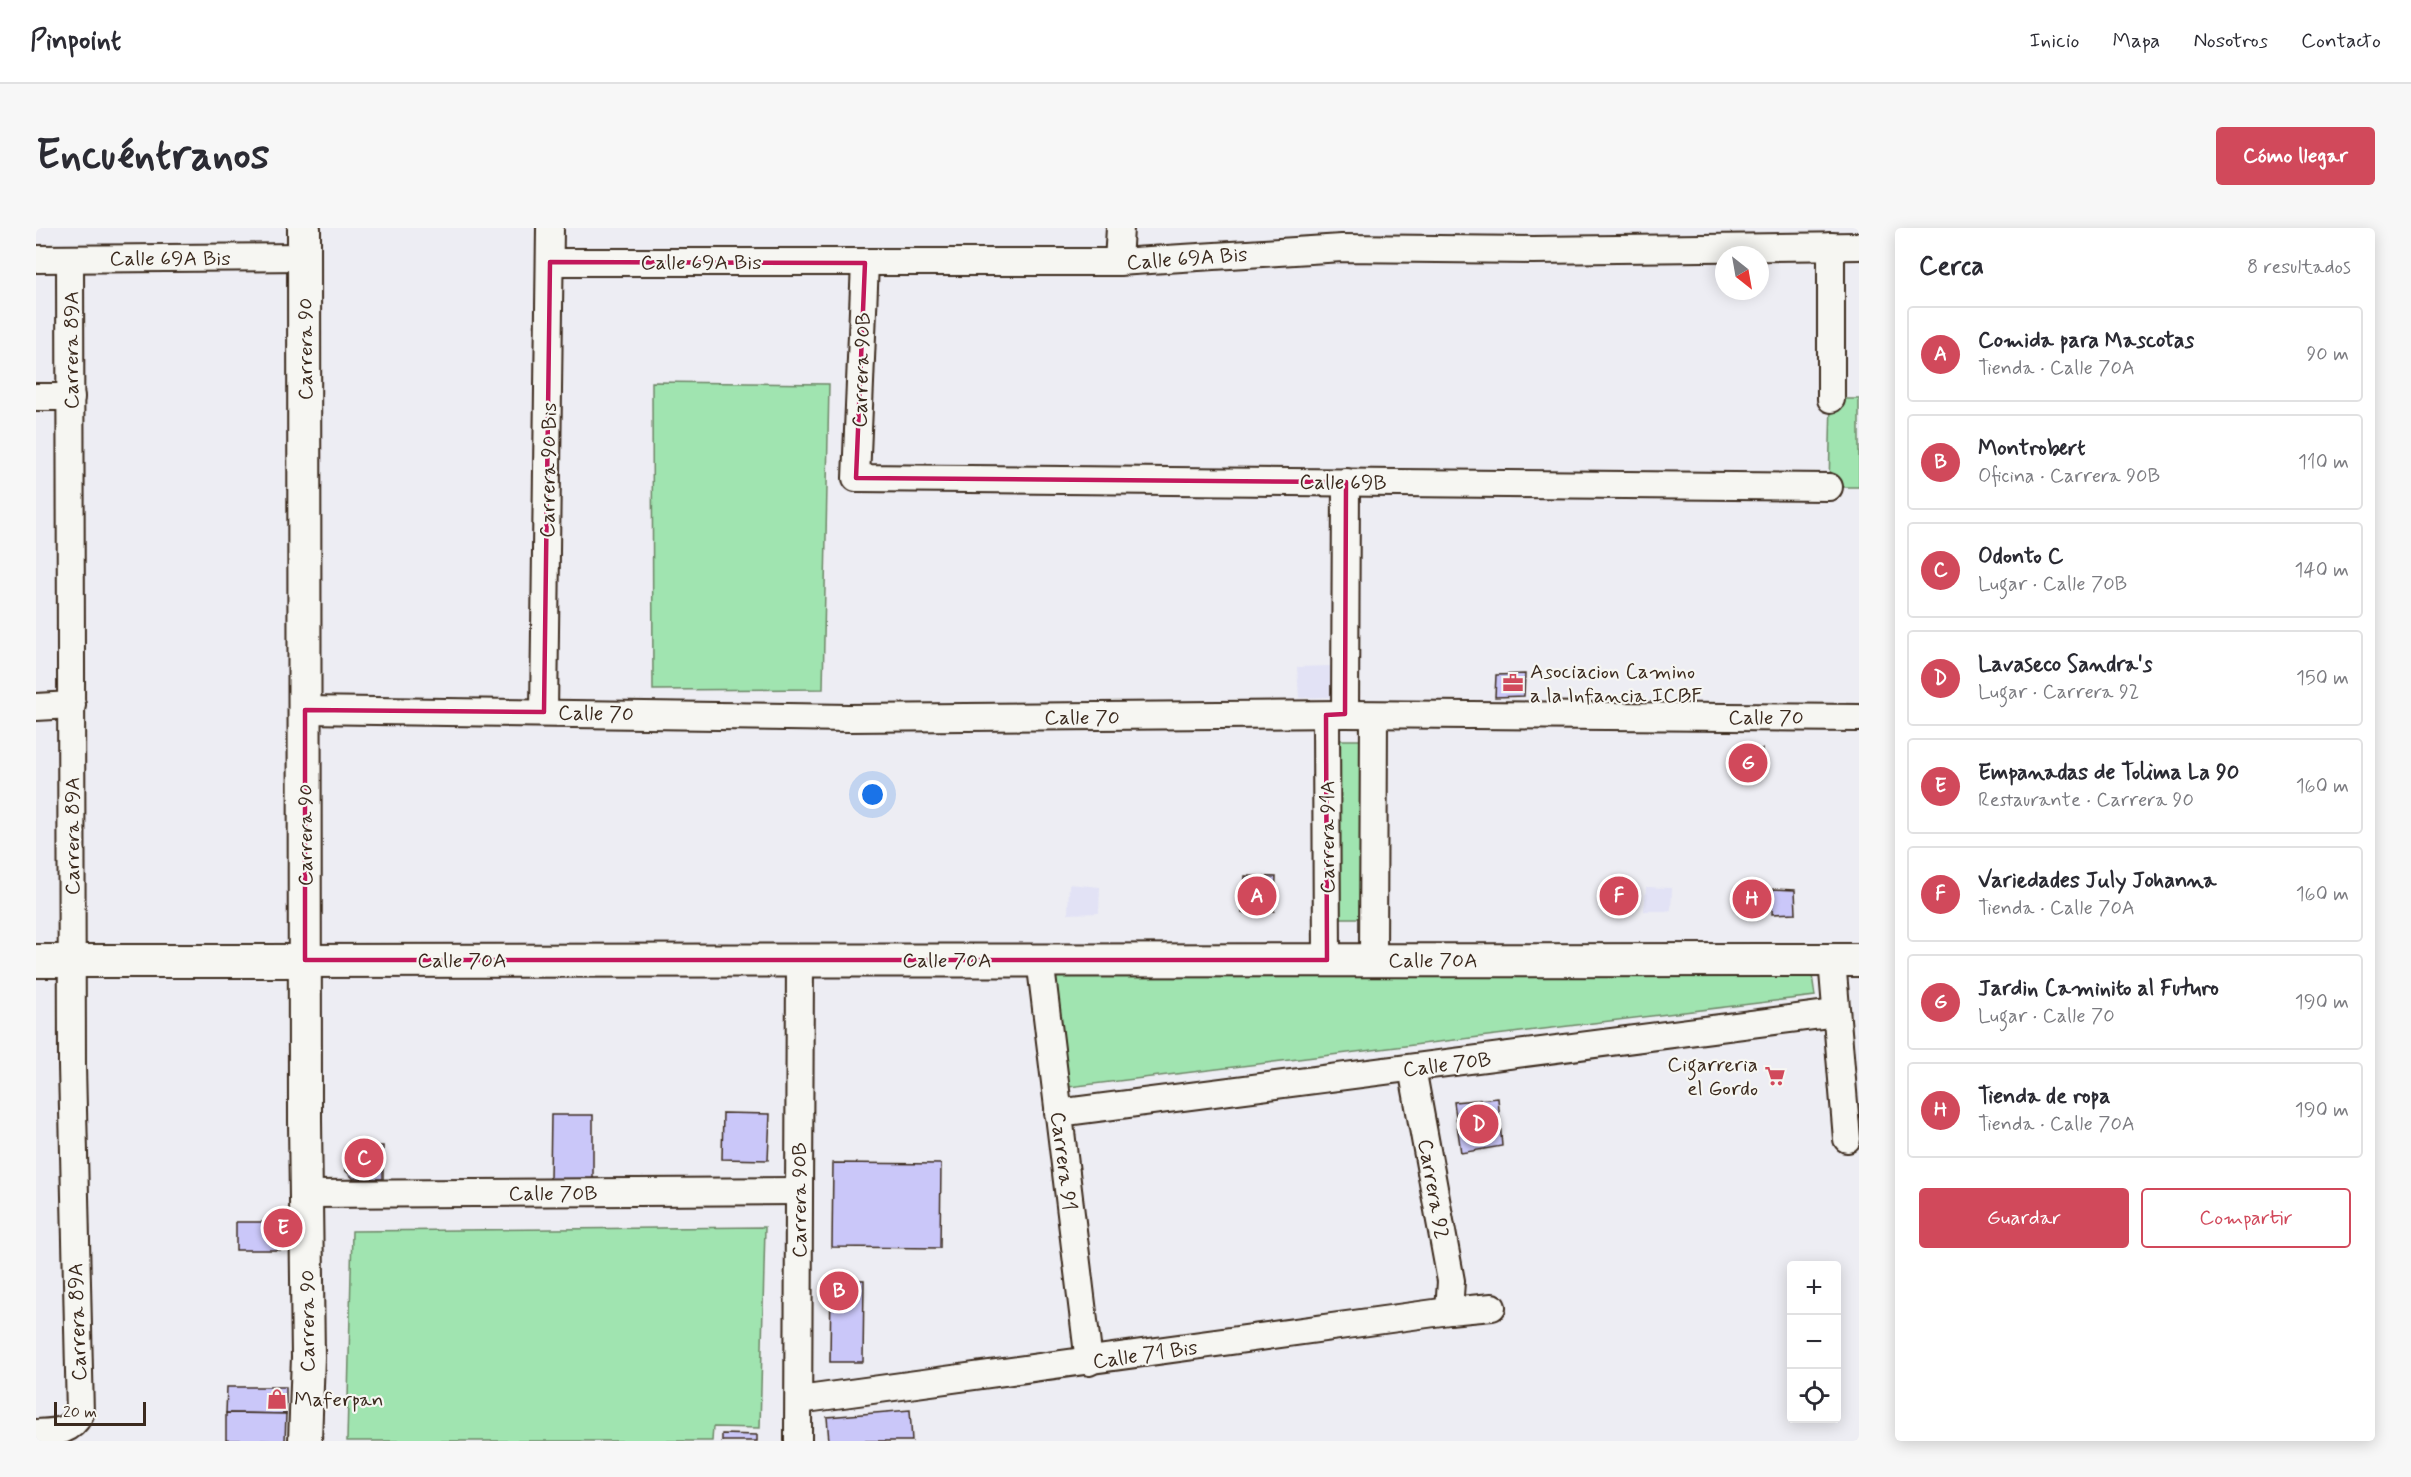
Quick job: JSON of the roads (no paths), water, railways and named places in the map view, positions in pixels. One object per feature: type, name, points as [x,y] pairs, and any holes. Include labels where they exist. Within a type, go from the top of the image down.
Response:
[{"type":"street","name":"Carrera 90 Bis","points":[[544,712],[550,228]]},
{"type":"street","points":[[1118,262],[1120,228]]},
{"type":"street","name":"Calle 69A Bis","points":[[36,259],[70,259],[304,242]]},
{"type":"street","name":"Carrera 90","points":[[304,242],[308,1357],[305,1441]]},
{"type":"street","points":[[1831,246],[1831,399]]},
{"type":"street","name":"Calle 69A Bis","points":[[550,262],[1118,262],[1342,248],[1859,246]]},
{"type":"street","name":"Carrera 89A","points":[[36,1433],[64,1431],[75,1424],[80,1414],[73,1176],[70,259]]},
{"type":"street","name":"Carrera 90B","points":[[856,478],[865,262]]},
{"type":"street","points":[[36,397],[71,397]]},
{"type":"street","name":"Calle 69B","points":[[856,478],[1829,487]]},
{"type":"street","name":"Carrera 91A","points":[[1327,960],[1346,482]]},
{"type":"street","points":[[36,707],[72,705]]},
{"type":"street","name":"Calle 70","points":[[305,710],[849,718],[1336,715],[1859,718]]},
{"type":"street","points":[[1373,960],[1374,716]]},
{"type":"street","name":"Carrera 91","points":[[1040,959],[1089,1362]]},
{"type":"street","name":"Carrera 90B","points":[[798,1441],[800,960]]},
{"type":"street","points":[[1845,960],[1836,1013],[1847,1139]]},
{"type":"street","name":"Calle 70A","points":[[36,961],[1845,960]]},
{"type":"street","name":"Calle 70B","points":[[1058,1113],[1836,1013]]},
{"type":"street","name":"Carrera 92","points":[[1412,1068],[1451,1281],[1449,1311]]},
{"type":"street","name":"Calle 70B","points":[[306,1194],[799,1191]]},
{"type":"street","name":"Calle 71 Bis","points":[[799,1400],[1492,1307]]},
{"type":"place","name":"Asociacion Camino a la Infancia ICBF","points":[[1513,683]]},
{"type":"place","name":"Jardin Caminito al Futuro","points":[[1748,763]]},
{"type":"place","name":"Comida para Mascotas","points":[[1257,896]]},
{"type":"place","name":"Variedades July Johanna","points":[[1619,896]]},
{"type":"place","name":"Tienda de ropa","points":[[1752,899]]},
{"type":"place","name":"Cigarreria el Gordo","points":[[1775,1076]]},
{"type":"place","name":"Lavaseco Sandra's","points":[[1479,1124]]},
{"type":"place","name":"Odonto C","points":[[364,1158]]},
{"type":"place","name":"Empanadas de Tolima La 90","points":[[283,1228]]},
{"type":"place","name":"Montrobert","points":[[839,1291]]},
{"type":"place","name":"Maferpan","points":[[277,1399]]}]
